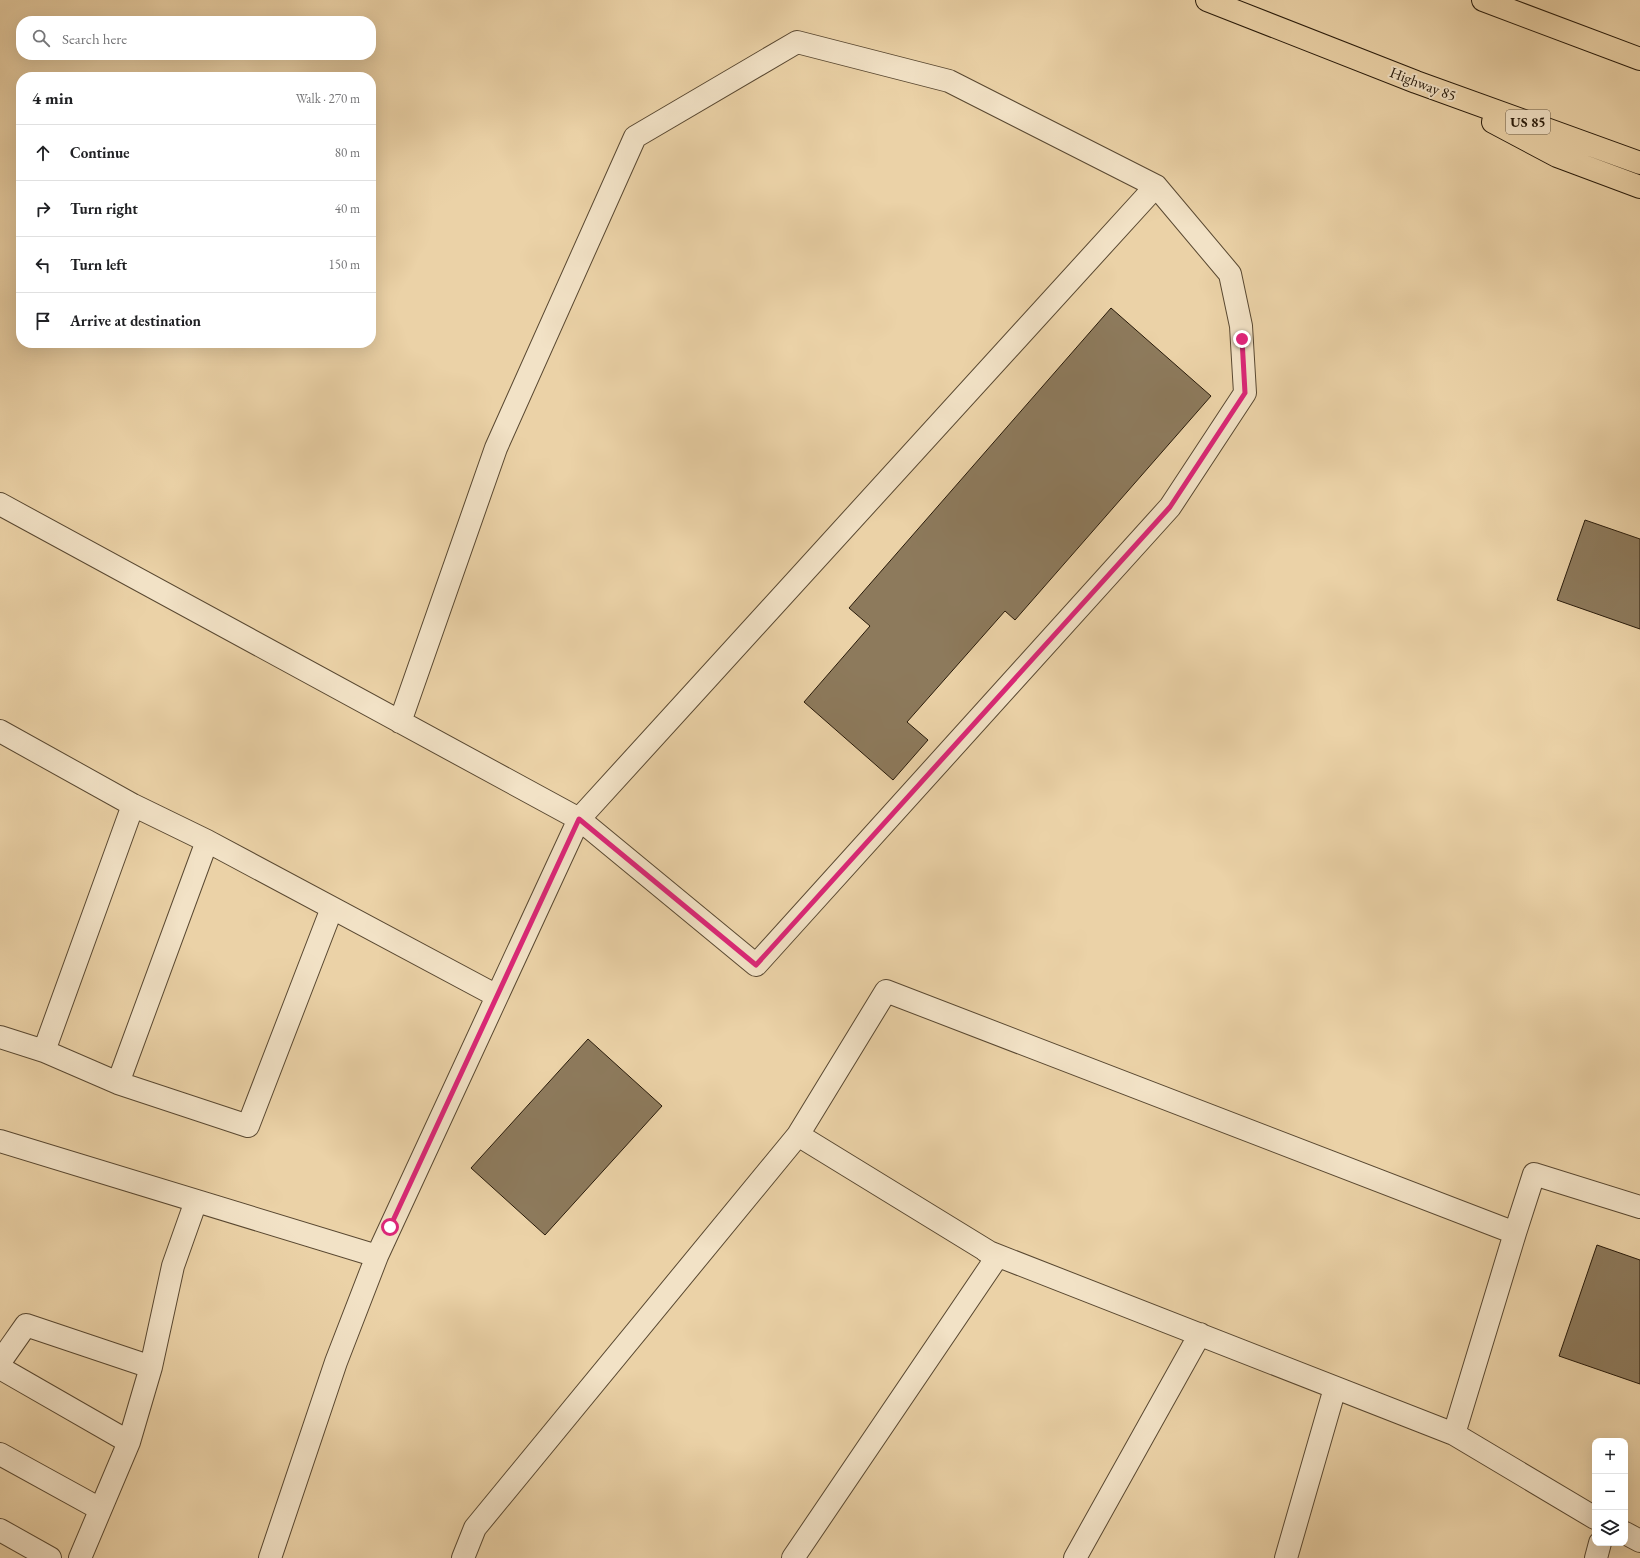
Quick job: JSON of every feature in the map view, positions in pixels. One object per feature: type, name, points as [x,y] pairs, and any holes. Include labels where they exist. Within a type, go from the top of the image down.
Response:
[{"type":"highway","name":"Highway 85","points":[[1207,0],[1416,82],[1640,163]]},
{"type":"highway","points":[[1483,0],[1640,59]]},
{"type":"highway","points":[[1416,82],[1557,156],[1640,187]]},
{"type":"lane","points":[[0,504],[400,722],[579,819],[756,965],[1170,507],[1245,393],[1241,326],[1230,274],[1156,186],[949,81],[797,42],[635,137],[496,448],[400,722]]},
{"type":"lane","points":[[270,1558],[336,1362],[377,1256],[579,819],[1156,186]]},
{"type":"lane","points":[[0,731],[133,805],[207,841],[497,996]]},
{"type":"lane","points":[[44,1051],[133,805]]},
{"type":"lane","points":[[118,1083],[207,841]]},
{"type":"lane","points":[[0,1037],[44,1051],[118,1083],[248,1126],[332,908]]},
{"type":"lane","points":[[463,1558],[476,1528],[798,1134],[886,991],[1514,1233]]},
{"type":"lane","points":[[793,1558],[997,1257],[798,1134]]},
{"type":"lane","points":[[0,1141],[377,1256]]},
{"type":"lane","points":[[1454,1434],[1514,1233],[1534,1174],[1640,1207]]},
{"type":"lane","points":[[80,1558],[129,1442],[151,1367],[173,1266],[196,1201]]},
{"type":"lane","points":[[986,1250],[1454,1434],[1592,1516]]},
{"type":"lane","points":[[0,1362],[26,1325],[151,1367]]},
{"type":"lane","points":[[1075,1558],[1200,1334]]},
{"type":"lane","points":[[0,1368],[129,1442]]},
{"type":"lane","points":[[1286,1558],[1335,1388]]},
{"type":"lane","points":[[0,1454],[100,1509]]},
{"type":"lane","points":[[0,1530],[50,1558]]},
{"type":"lane","points":[[1628,1535],[1640,1541]]},
{"type":"lane","points":[[1596,1558],[1599,1546]]},
{"type":"building","points":[[1111,308],[1211,396],[1015,620],[1005,611],[907,722],[928,740],[893,780],[804,702],[870,626],[849,608]]},
{"type":"building","points":[[1585,520],[1640,539],[1640,629],[1557,600]]},
{"type":"building","points":[[588,1039],[662,1106],[545,1235],[471,1168]]},
{"type":"building","points":[[1597,1245],[1640,1260],[1640,1384],[1559,1356]]},
{"type":"route","points":[[390,1227],[579,819],[756,965],[1170,507],[1245,393],[1242,339]]}]
